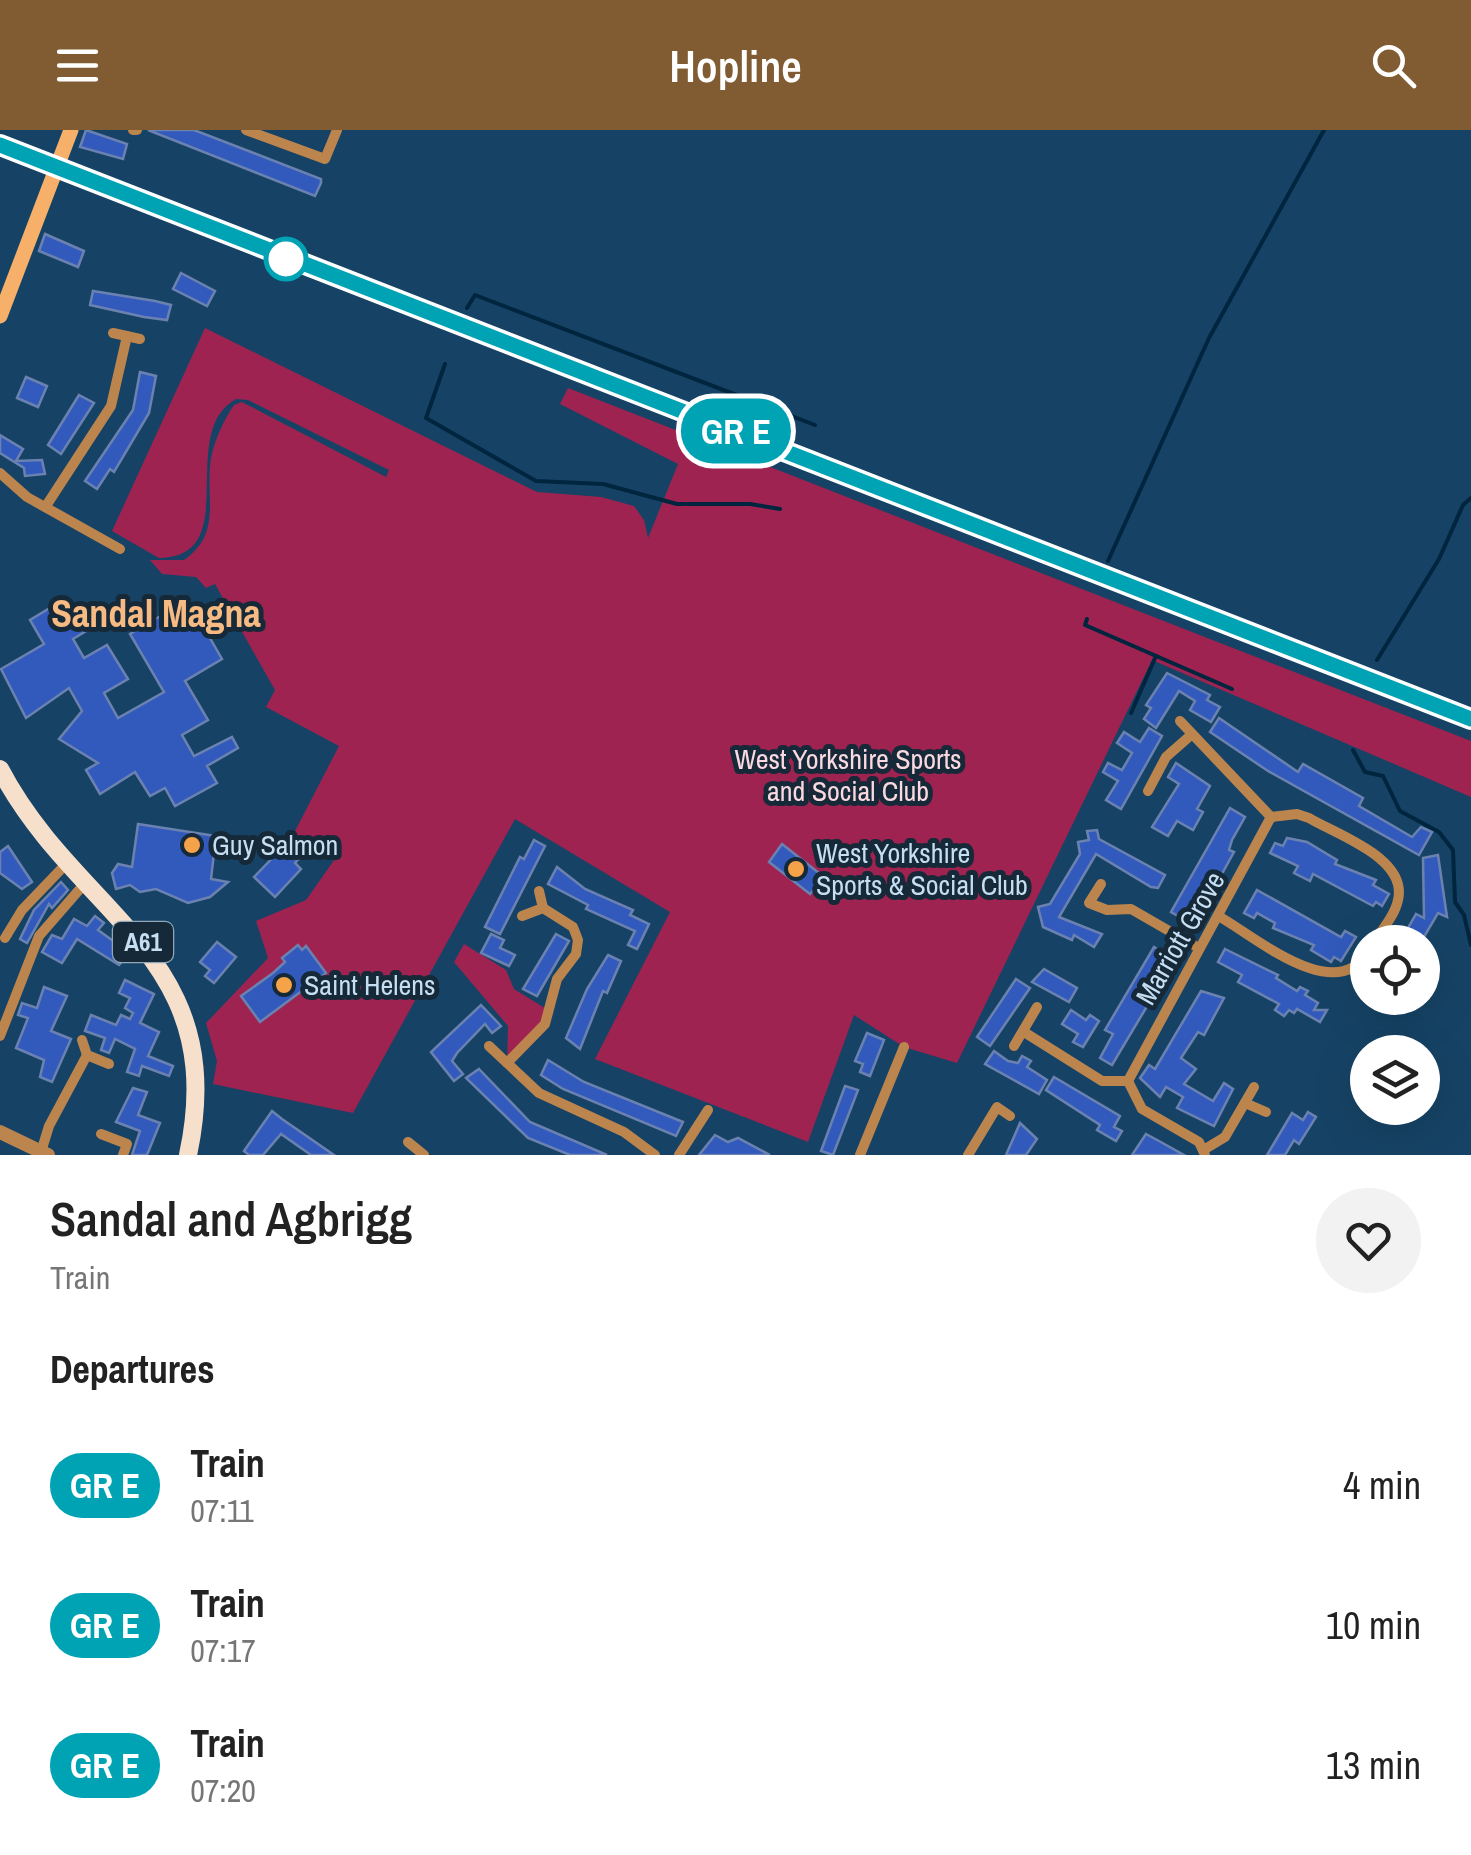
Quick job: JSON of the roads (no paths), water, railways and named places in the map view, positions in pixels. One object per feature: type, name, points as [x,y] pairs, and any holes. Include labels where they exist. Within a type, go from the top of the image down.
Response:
[{"type":"main road","points":[[0,316],[71,130]]},
{"type":"main road","name":"A61","points":[[0,769],[48,843],[143,942],[182,1007],[196,1065],[188,1155]]},
{"type":"street","points":[[246,130],[325,159],[337,130]]},
{"type":"street","points":[[113,333],[140,338]]},
{"type":"street","points":[[46,506],[112,406],[128,336]]},
{"type":"street","points":[[0,473],[46,506],[120,549]]},
{"type":"street","points":[[1180,722],[1271,818],[1296,814],[1308,818],[1386,863],[1398,882],[1398,904],[1385,925]]},
{"type":"street","points":[[1148,791],[1166,756],[1191,735]]},
{"type":"street","name":"Marriott Grove","points":[[1128,1081],[1197,946],[1220,917],[1271,818]]},
{"type":"street","points":[[4,938],[22,910],[67,863]]},
{"type":"street","points":[[0,1036],[39,936],[86,882]]},
{"type":"street","points":[[1101,884],[1089,903],[1096,908],[1131,909],[1197,946]]},
{"type":"street","points":[[507,1064],[545,1024],[557,979],[576,954],[578,940],[573,927],[543,908],[539,891]]},
{"type":"street","points":[[522,916],[543,908]]},
{"type":"street","points":[[1220,917],[1321,972],[1344,972],[1350,967]]},
{"type":"street","points":[[1014,1046],[1038,1007]]},
{"type":"street","points":[[1024,1032],[1102,1081],[1128,1081],[1142,1109],[1205,1152],[1225,1137],[1254,1087]]},
{"type":"street","points":[[0,1132],[45,1154],[50,1126],[87,1055],[82,1040]]},
{"type":"street","points":[[489,1046],[539,1093],[624,1132],[656,1155]]},
{"type":"street","points":[[860,1155],[904,1047]]},
{"type":"street","points":[[87,1055],[109,1064]]},
{"type":"street","points":[[1245,1103],[1266,1112]]},
{"type":"street","points":[[968,1155],[997,1107],[1010,1116]]},
{"type":"street","points":[[679,1155],[708,1110]]},
{"type":"street","points":[[101,1134],[128,1144],[124,1155]]},
{"type":"street","points":[[408,1142],[428,1154]]},
{"type":"waterway","points":[[1108,561],[1209,338],[1324,130]]},
{"type":"waterway","points":[[467,308],[475,295],[815,425]]},
{"type":"waterway","points":[[445,364],[426,418],[536,481],[603,484],[677,504],[750,504],[780,509]]},
{"type":"waterway","points":[[1377,660],[1439,559],[1463,505],[1471,498]]},
{"type":"waterway","points":[[1087,619],[1085,625],[1232,689]]},
{"type":"waterway","points":[[1131,713],[1156,656]]},
{"type":"waterway","points":[[1353,750],[1365,772],[1383,776],[1400,811],[1439,832],[1453,850],[1455,902],[1464,915],[1471,945]]},
{"type":"railway","points":[[0,145],[1471,719]]},
{"type":"train","points":[[0,145],[1471,719]]},
{"type":"place","name":"Guy Salmon","points":[[192,845]]},
{"type":"place","name":"West Yorkshire Sports & Social Club","points":[[796,869]]},
{"type":"place","name":"Saint Helens","points":[[284,985]]},
{"type":"district","name":"Sandal Magna","points":[[156,613]]},
{"type":"park label","name":"West Yorkshire Sports and Social Club","points":[[848,775]]}]
